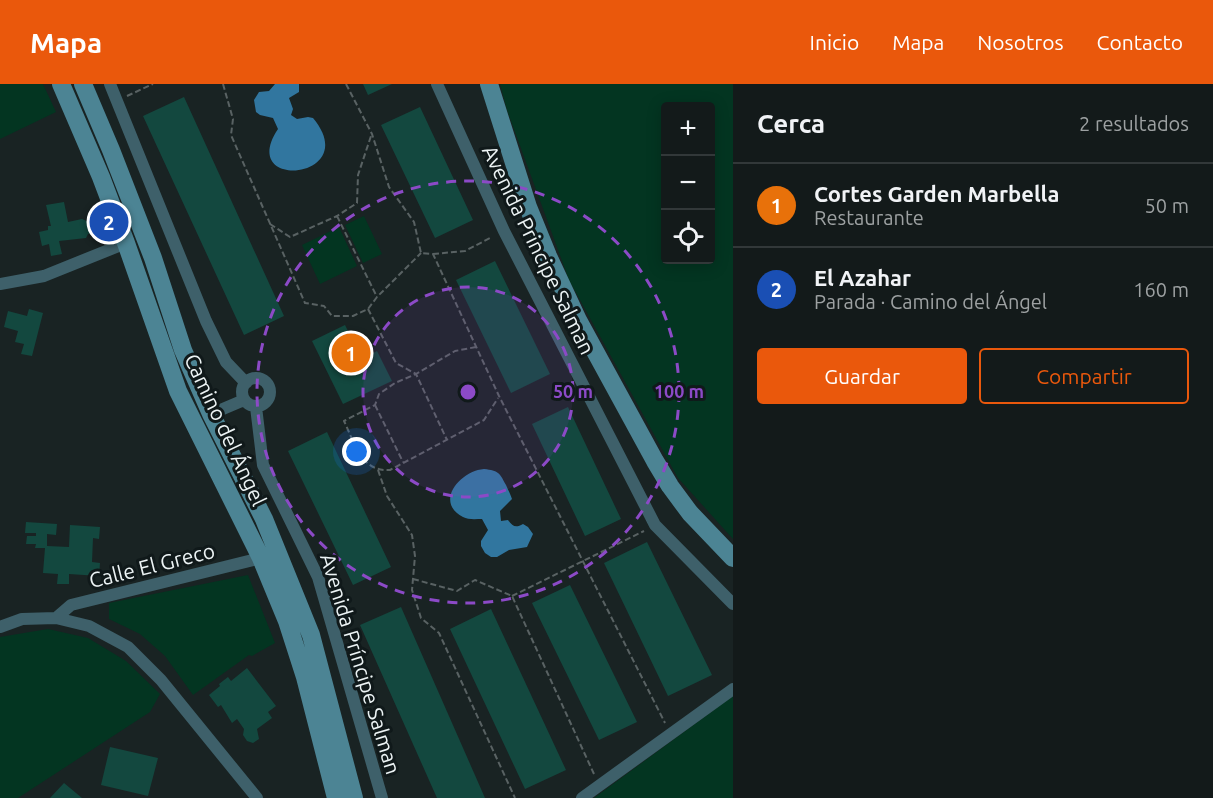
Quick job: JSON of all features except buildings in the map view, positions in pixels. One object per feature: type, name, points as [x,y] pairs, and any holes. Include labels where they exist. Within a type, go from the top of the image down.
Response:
[{"type":"street","name":"Camino del Ángel","points":[[61,84],[101,177],[178,391],[261,558],[286,621],[305,677],[336,798]]},
{"type":"street","name":"Camino del Ángel","points":[[82,84],[120,172],[153,258],[183,350],[211,414],[264,519],[311,635],[354,798]]},
{"type":"street","points":[[110,84],[206,321],[226,362],[246,382]]},
{"type":"street","name":"Avenida Principe Salman","points":[[437,84],[504,231],[655,525],[733,604]]},
{"type":"street","points":[[489,84],[528,207],[578,320],[670,486],[690,513],[733,558]]},
{"type":"street","points":[[0,284],[44,276],[126,243]]},
{"type":"street","points":[[259,378],[265,381],[270,387],[271,394],[268,401],[256,407],[249,405],[244,400],[242,391],[246,382],[259,378]]},
{"type":"street","points":[[211,414],[244,400]]},
{"type":"street","name":"Avenida Príncipe Salman","points":[[256,407],[263,465],[318,578],[382,798]]},
{"type":"street","name":"Calle El Greco","points":[[56,618],[71,605],[261,558]]},
{"type":"street","points":[[0,627],[22,619],[56,618],[89,626],[129,647],[161,680],[257,798]]},
{"type":"street","points":[[582,798],[733,689]]},
{"type":"path","points":[[117,102],[153,84]]},
{"type":"path","points":[[223,84],[233,119],[231,135],[305,303],[324,306],[332,316],[353,316],[368,309],[421,253],[465,251],[504,231]]},
{"type":"path","points":[[346,84],[372,134],[389,187],[414,222],[421,253]]},
{"type":"path","points":[[270,224],[290,237],[337,216],[357,203],[358,175],[372,134]]},
{"type":"path","points":[[337,216],[377,297]]},
{"type":"path","points":[[433,254],[499,396],[670,733]]},
{"type":"path","points":[[368,309],[396,363],[416,374],[447,440]]},
{"type":"path","points":[[476,347],[455,351],[416,374],[395,382],[379,394],[375,405],[344,421],[362,459],[378,470],[390,470],[484,420],[499,396]]},
{"type":"path","points":[[375,405],[404,463]]},
{"type":"path","points":[[378,470],[387,496],[412,535],[415,556],[412,590],[421,618],[439,633],[515,798]]},
{"type":"path","points":[[512,596],[655,525]]},
{"type":"path","points":[[413,579],[457,591],[475,580],[512,596],[598,785]]},
{"type":"green space","points":[[0,84],[43,84],[56,112],[0,139]]},
{"type":"green space","points":[[500,84],[733,84],[733,539],[678,478],[569,280],[507,110]]},
{"type":"green space","points":[[364,216],[382,254],[363,263],[345,225]]},
{"type":"green space","points":[[339,227],[357,266],[320,284],[302,245]]},
{"type":"green space","points":[[248,575],[275,643],[252,656],[249,655],[193,695],[165,656],[140,634],[109,619],[109,603]]},
{"type":"green space","points":[[48,629],[88,638],[126,661],[160,694],[150,712],[18,798],[0,798],[0,637]]},
{"type":"green space","points":[[733,696],[733,798],[594,798]]},
{"type":"water","points":[[275,84],[299,84],[299,92],[289,98],[293,109],[291,115],[297,119],[313,118],[324,139],[323,154],[313,165],[299,170],[284,169],[273,162],[270,149],[278,129],[273,118],[256,112],[254,100],[259,92],[269,91]]},
{"type":"water","points":[[484,469],[496,472],[504,481],[512,499],[500,511],[501,521],[508,520],[515,526],[523,524],[528,527],[533,534],[527,547],[509,550],[497,557],[491,557],[481,546],[481,541],[488,530],[482,519],[465,518],[455,511],[451,503],[454,488],[467,475]]},
{"type":"place","name":"El Azahar","points":[[109,222]]},
{"type":"place","name":"Cortes Garden Marbella","points":[[351,353]]}]
